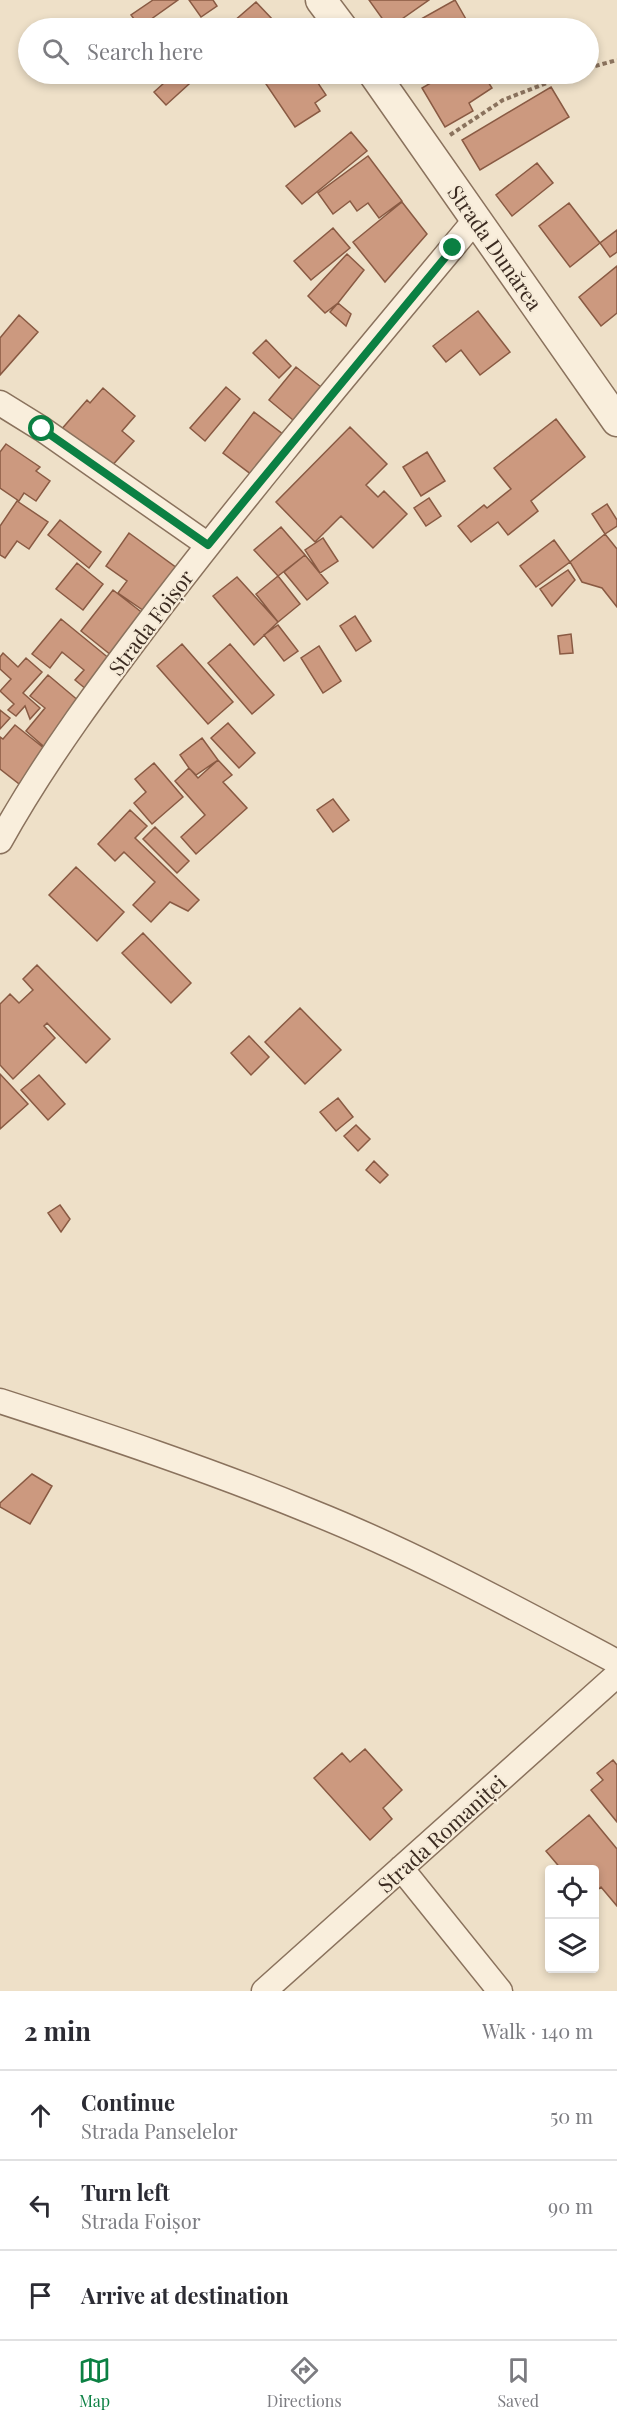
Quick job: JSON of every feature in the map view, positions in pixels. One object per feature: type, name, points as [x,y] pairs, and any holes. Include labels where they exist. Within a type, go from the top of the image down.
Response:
[{"type":"street","points":[[321,0],[334,18]]},
{"type":"street","name":"Strada Dunărea","points":[[381,84],[617,421]]},
{"type":"street","name":"Strada Foișor","points":[[0,841],[26,794],[120,661],[208,545],[476,219]]},
{"type":"street","points":[[0,403],[42,429],[208,545]]},
{"type":"street","points":[[0,1401],[214,1473],[314,1512],[481,1590],[617,1662]]},
{"type":"street","name":"Strada Romaniței","points":[[264,1991],[617,1675]]},
{"type":"street","points":[[401,1868],[500,1991]]},
{"type":"path","points":[[599,65],[617,60]]},
{"type":"path","points":[[447,137],[503,100],[544,84]]},
{"type":"building","points":[[153,0],[178,0],[153,18],[133,18],[131,15]]},
{"type":"building","points":[[189,0],[213,0],[217,6],[201,17]]},
{"type":"building","points":[[369,0],[429,0],[403,18],[382,18]]},
{"type":"building","points":[[455,0],[465,18],[423,18]]},
{"type":"building","points":[[256,2],[271,18],[238,18]]},
{"type":"building","points":[[163,84],[189,84],[166,105],[154,92]]},
{"type":"building","points":[[266,84],[319,84],[326,95],[315,103],[320,111],[295,127]]},
{"type":"building","points":[[429,84],[489,84],[492,88],[469,103],[473,111],[445,127],[422,88]]},
{"type":"building","points":[[551,87],[569,117],[480,170],[462,140]]},
{"type":"building","points":[[351,132],[367,151],[302,204],[286,186]]},
{"type":"building","points":[[368,156],[402,201],[379,218],[368,203],[357,211],[350,201],[333,214],[318,193]]},
{"type":"building","points":[[537,163],[553,183],[512,216],[496,195]]},
{"type":"building","points":[[402,202],[427,234],[385,282],[353,242]]},
{"type":"building","points":[[569,203],[600,243],[570,267],[539,226]]},
{"type":"building","points":[[333,228],[350,248],[311,280],[294,261]]},
{"type":"building","points":[[617,230],[617,252],[610,257],[600,243]]},
{"type":"building","points":[[347,254],[364,270],[338,303],[325,313],[308,296]]},
{"type":"building","points":[[617,266],[617,313],[601,326],[579,297]]},
{"type":"building","points":[[338,303],[351,314],[346,326],[330,312]]},
{"type":"building","points":[[478,311],[510,352],[480,375],[461,350],[446,362],[433,346]]},
{"type":"building","points":[[19,315],[38,332],[0,375],[0,338]]},
{"type":"building","points":[[266,340],[291,366],[279,378],[253,353]]},
{"type":"building","points":[[296,367],[326,391],[299,425],[269,400]]},
{"type":"building","points":[[226,387],[240,399],[205,441],[190,428]]},
{"type":"building","points":[[103,388],[135,416],[122,431],[134,441],[110,468],[60,431],[87,400],[90,403]]},
{"type":"building","points":[[254,412],[288,438],[256,478],[223,453]]},
{"type":"building","points":[[556,419],[585,457],[531,501],[538,511],[508,535],[498,522],[471,542],[458,526],[484,505],[487,508],[511,489],[494,468]]},
{"type":"building","points":[[350,427],[387,464],[366,485],[378,497],[384,491],[407,514],[373,548],[341,516],[315,542],[276,502]]},
{"type":"building","points":[[6,444],[40,467],[36,471],[50,481],[36,501],[24,493],[19,501],[0,488],[0,452]]},
{"type":"building","points":[[427,452],[445,481],[421,496],[403,467]]},
{"type":"building","points":[[429,498],[441,516],[426,526],[414,508]]},
{"type":"building","points":[[17,501],[48,522],[29,549],[17,541],[5,558],[0,555],[0,526]]},
{"type":"building","points":[[607,504],[617,520],[617,526],[605,534],[592,514]]},
{"type":"building","points":[[60,520],[101,552],[89,568],[48,535]]},
{"type":"building","points":[[281,527],[305,555],[278,576],[254,550]]},
{"type":"building","points":[[129,533],[181,571],[150,615],[118,593],[127,581],[106,566]]},
{"type":"building","points":[[605,534],[617,549],[617,607],[602,588],[582,582],[570,562]]},
{"type":"building","points":[[323,538],[338,561],[320,573],[305,550]]},
{"type":"building","points":[[554,540],[570,562],[536,587],[520,566]]},
{"type":"building","points":[[305,555],[328,583],[307,600],[284,572]]},
{"type":"building","points":[[77,563],[103,584],[83,610],[56,589]]},
{"type":"building","points":[[568,570],[575,580],[552,606],[540,589]]},
{"type":"building","points":[[278,576],[300,604],[278,622],[256,594]]},
{"type":"building","points":[[237,577],[278,622],[254,645],[213,596]]},
{"type":"building","points":[[113,590],[149,618],[111,655],[81,631]]},
{"type":"building","points":[[355,616],[371,641],[356,651],[340,626]]},
{"type":"building","points":[[61,619],[116,664],[92,694],[75,680],[84,670],[62,652],[50,668],[32,654]]},
{"type":"building","points":[[278,625],[298,651],[284,661],[264,635]]},
{"type":"building","points":[[571,634],[573,653],[560,654],[558,636]]},
{"type":"building","points":[[182,644],[233,702],[208,724],[157,666]]},
{"type":"building","points":[[230,644],[274,695],[252,714],[208,663]]},
{"type":"building","points":[[319,646],[341,681],[323,693],[301,658]]},
{"type":"building","points":[[3,653],[18,667],[26,658],[42,672],[23,693],[40,708],[30,719],[25,706],[16,716],[8,710],[14,704],[0,691],[11,679],[0,669],[0,657]]},
{"type":"building","points":[[48,675],[86,707],[49,751],[26,731],[45,708],[30,696]]},
{"type":"building","points":[[0,710],[10,718],[0,729]]},
{"type":"building","points":[[228,723],[255,753],[239,768],[211,738]]},
{"type":"building","points":[[15,725],[50,753],[23,787],[0,769],[0,737],[3,739]]},
{"type":"building","points":[[202,738],[218,760],[196,775],[180,755]]},
{"type":"building","points":[[218,760],[232,775],[223,782],[247,808],[196,854],[181,837],[205,815],[175,781],[189,768],[198,778]]},
{"type":"building","points":[[154,763],[183,797],[152,824],[134,803],[146,792],[135,779]]},
{"type":"building","points":[[333,799],[349,820],[333,832],[317,810]]},
{"type":"building","points":[[130,810],[147,826],[135,838],[199,900],[188,911],[170,902],[151,922],[133,905],[155,882],[124,852],[115,861],[98,844]]},
{"type":"building","points":[[155,827],[189,861],[177,873],[143,839]]},
{"type":"building","points":[[76,867],[124,912],[97,941],[49,895]]},
{"type":"building","points":[[143,933],[191,983],[171,1003],[122,953]]},
{"type":"building","points":[[37,965],[110,1039],[86,1063],[47,1023],[44,1026],[55,1038],[13,1079],[0,1065],[0,1004],[10,994],[19,1003],[33,990],[23,979]]},
{"type":"building","points":[[300,1008],[341,1050],[305,1084],[265,1042]]},
{"type":"building","points":[[249,1036],[269,1057],[251,1075],[231,1053]]},
{"type":"building","points":[[0,1074],[28,1104],[0,1129]]},
{"type":"building","points":[[39,1075],[65,1104],[48,1120],[21,1090]]},
{"type":"building","points":[[338,1098],[353,1117],[336,1131],[320,1112]]},
{"type":"building","points":[[356,1125],[370,1139],[358,1151],[344,1136]]},
{"type":"building","points":[[374,1161],[388,1175],[380,1183],[366,1170]]},
{"type":"building","points":[[60,1205],[70,1219],[61,1232],[48,1213]]},
{"type":"building","points":[[32,1474],[52,1486],[30,1524],[0,1507],[0,1503]]},
{"type":"building","points":[[365,1749],[402,1790],[383,1808],[392,1819],[370,1840],[314,1778],[342,1753],[350,1762]]},
{"type":"building","points":[[613,1760],[617,1765],[617,1822],[591,1790],[603,1780],[597,1773]]},
{"type":"building","points":[[589,1815],[617,1849],[617,1906],[601,1887],[599,1889],[599,1865],[558,1865],[546,1851]]},
{"type":"route","points":[[42,429],[208,545],[453,248]]}]
